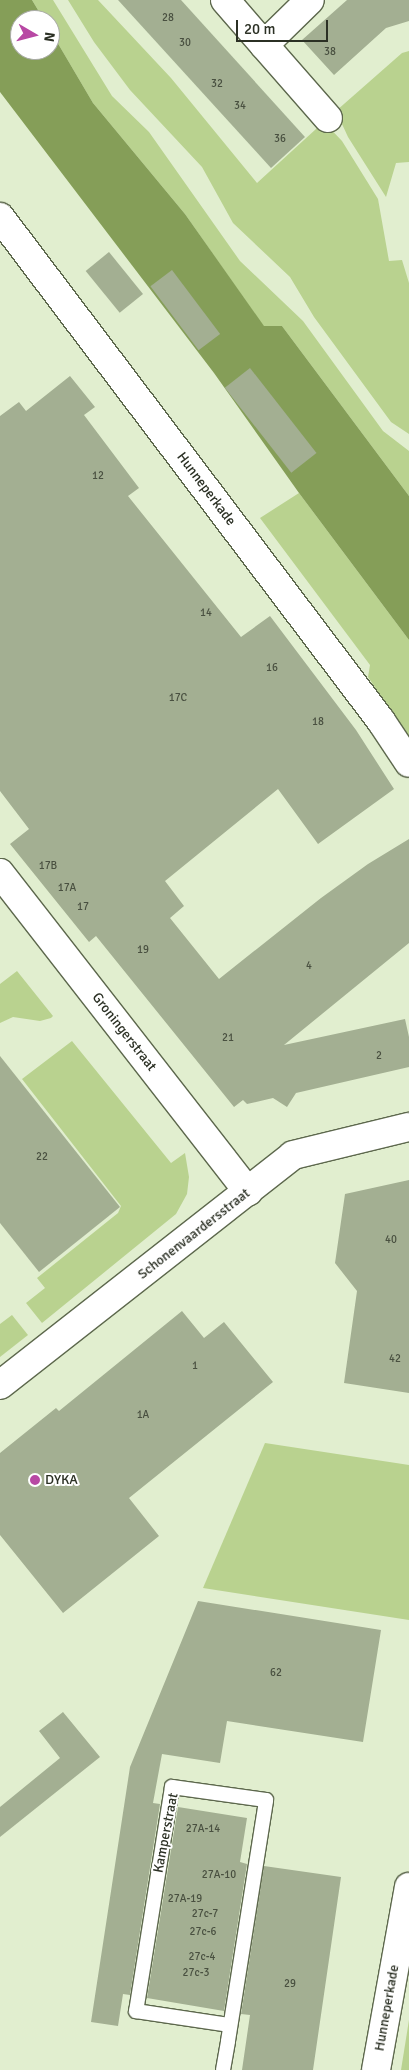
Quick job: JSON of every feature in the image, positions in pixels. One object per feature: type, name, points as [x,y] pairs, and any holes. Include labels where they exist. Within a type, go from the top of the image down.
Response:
[{"type":"street","points":[[224,0],[328,118]]},
{"type":"street","points":[[264,45],[310,0]]},
{"type":"street","name":"Hunneperkade","points":[[0,216],[391,734],[409,763]]},
{"type":"street","name":"Groningerstraat","points":[[0,873],[248,1192]]},
{"type":"street","name":"Schonenvaardersstraat","points":[[0,1386],[293,1155],[409,1127]]},
{"type":"street","name":"Hunneperkade","points":[[376,2070],[409,1887]]},
{"type":"lane","name":"Kamperstraat","points":[[223,2070],[266,1800],[172,1787],[136,2011],[230,2025]]},
{"type":"shaded area","points":[[0,0],[32,0],[38,10],[10,10],[10,60],[60,60],[60,47],[93,103],[185,214],[264,326],[282,326],[409,496],[409,640],[299,493],[214,373],[0,92]]},
{"type":"shaded area","points":[[32,0],[53,0],[59,10],[38,10]]},
{"type":"shaded area","points":[[68,0],[98,0],[171,78],[257,183],[316,129],[322,120],[342,141],[378,199],[389,261],[402,260],[409,283],[409,434],[391,422],[314,317],[290,277],[233,223],[202,167],[130,90],[94,42]]},
{"type":"shaded area","points":[[60,11],[112,96],[149,132],[240,261],[303,321],[383,431],[409,451],[409,496],[282,326],[264,327],[185,214],[93,103],[60,47]]},
{"type":"shaded area","points":[[409,51],[409,162],[396,163],[386,197],[348,137],[336,111],[402,53]]},
{"type":"shaded area","points":[[299,493],[409,640],[409,738],[368,677],[370,665],[260,518]]},
{"type":"shaded area","points":[[17,971],[53,1016],[51,1018],[40,1021],[13,1017],[0,1023],[0,984]]},
{"type":"shaded area","points":[[72,1041],[171,1163],[185,1153],[189,1177],[187,1194],[176,1214],[42,1323],[26,1303],[45,1288],[37,1278],[118,1213],[121,1206],[22,1079]]},
{"type":"shaded area","points":[[12,1315],[28,1335],[0,1357],[0,1324]]},
{"type":"shaded area","points":[[265,1443],[409,1465],[409,1620],[203,1588]]},
{"type":"shaded area","points":[[409,2020],[409,2070],[401,2070]]},
{"type":"building","points":[[118,0],[181,0],[305,137],[271,168]]},
{"type":"building","points":[[347,0],[409,0],[409,21],[386,28],[334,75],[302,40]]},
{"type":"building","points":[[109,252],[143,294],[120,313],[86,271]]},
{"type":"building","points":[[172,270],[220,334],[199,350],[150,286]]},
{"type":"building","points":[[250,368],[316,453],[291,473],[225,388]]},
{"type":"building","points":[[70,376],[95,407],[84,415],[139,488],[128,496],[241,637],[270,616],[356,730],[394,789],[318,844],[278,789],[165,881],[184,906],[170,918],[219,979],[321,898],[368,864],[409,839],[409,943],[284,1045],[405,1019],[409,1037],[409,1067],[296,1093],[287,1107],[273,1098],[247,1104],[243,1100],[234,1107],[96,936],[89,942],[10,844],[29,829],[0,791],[0,416],[19,402],[26,411]]},
{"type":"building","points":[[0,1056],[120,1207],[39,1272],[0,1223]]},
{"type":"building","points":[[409,1180],[409,1393],[344,1383],[357,1291],[335,1263],[345,1194]]},
{"type":"building","points":[[182,1311],[204,1338],[224,1322],[273,1382],[129,1498],[159,1536],[63,1613],[0,1535],[0,1453],[56,1408],[59,1411]]},
{"type":"building","points":[[198,1601],[381,1630],[363,1742],[227,1721],[220,1763],[162,1754],[153,1803],[160,1804],[130,1995],[123,1994],[118,2026],[91,2022],[130,1767]]},
{"type":"building","points":[[63,1712],[100,1757],[0,1837],[0,1807],[60,1758],[39,1731]]},
{"type":"building","points":[[178,1807],[247,1818],[240,1862],[247,1864],[224,2011],[147,1998]]},
{"type":"building","points":[[264,1866],[341,1877],[313,2070],[242,2070],[250,2015],[241,2014]]},
{"type":"place","name":"DYKA","points":[[35,1480]]}]
